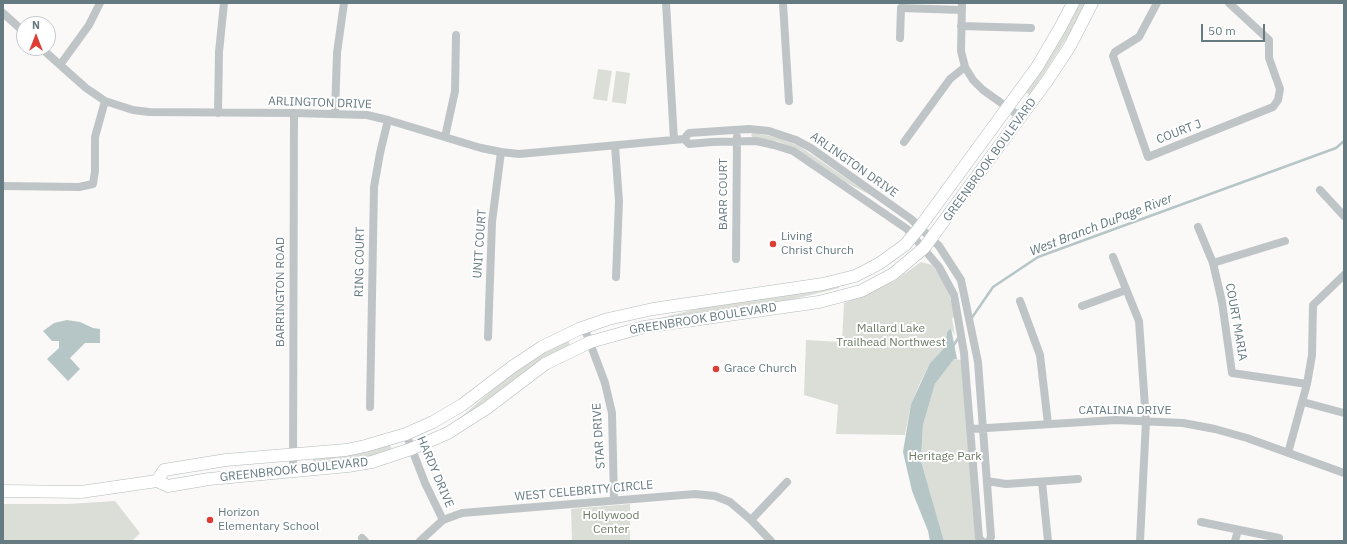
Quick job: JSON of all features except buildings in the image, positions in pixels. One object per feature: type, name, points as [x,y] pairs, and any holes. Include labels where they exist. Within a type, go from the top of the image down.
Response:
[{"type":"main road","name":"GREENBROOK BOULEVARD","points":[[157,481],[164,470],[226,460],[365,446],[406,434],[449,413],[528,356],[564,336],[584,327],[639,311],[838,281],[854,276],[880,263],[905,245],[917,232],[1051,46],[1073,3]]},
{"type":"main road","name":"GREENBROOK BOULEVARD","points":[[3,491],[81,492],[157,481],[168,486],[234,476],[372,462],[411,449],[462,425],[545,364],[590,342],[644,327],[819,302],[852,294],[893,274],[928,244],[1021,117],[1070,46],[1092,3]]},
{"type":"street","points":[[60,65],[82,36],[100,3]]},
{"type":"street","points":[[218,113],[219,52],[224,3]]},
{"type":"street","points":[[335,114],[337,53],[344,3]]},
{"type":"street","points":[[666,3],[674,140]]},
{"type":"street","points":[[783,3],[789,101]]},
{"type":"street","name":"COURT J","points":[[1157,3],[1139,37],[1115,52],[1113,56],[1148,157],[1273,107],[1278,100],[1280,88],[1269,58],[1269,40],[1229,3]]},
{"type":"street","points":[[900,38],[901,8],[962,6],[961,51],[965,67],[973,80],[983,90],[1021,117]]},
{"type":"street","points":[[3,13],[16,25]]},
{"type":"street","points":[[961,26],[1031,28]]},
{"type":"street","points":[[445,137],[456,91],[456,35]]},
{"type":"street","name":"ARLINGTON DRIVE","points":[[50,56],[86,88],[105,101],[120,106],[149,112],[367,115],[501,152],[519,154],[674,140],[684,140],[690,144],[737,141],[762,143],[793,151],[907,229],[917,232],[928,244]]},
{"type":"street","points":[[904,142],[950,79],[965,67]]},
{"type":"street","points":[[3,186],[79,187],[93,184],[95,171],[96,132],[105,101]]},
{"type":"street","name":"BARRINGTON ROAD","points":[[293,471],[294,113]]},
{"type":"street","name":"RING COURT","points":[[370,407],[374,187],[388,120]]},
{"type":"street","name":"ARLINGTON DRIVE","points":[[684,140],[689,133],[737,130],[769,131],[796,140],[811,148],[911,218],[917,232],[928,244]]},
{"type":"street","name":"BARR COURT","points":[[736,259],[737,130]]},
{"type":"street","points":[[615,146],[619,201],[616,277]]},
{"type":"street","name":"UNIT COURT","points":[[488,337],[492,222],[501,152]]},
{"type":"street","points":[[1320,190],[1344,216]]},
{"type":"street","name":"COURT MARIA","points":[[1198,227],[1212,262],[1222,302],[1232,373],[1307,384]]},
{"type":"street","points":[[1212,262],[1285,241]]},
{"type":"street","points":[[928,244],[939,246],[961,280],[967,302],[978,362],[992,537],[989,541]]},
{"type":"street","points":[[928,244],[949,283],[954,295],[958,314],[964,353],[979,538],[982,541]]},
{"type":"street","points":[[1113,257],[1138,321],[1146,421],[1140,541]]},
{"type":"street","points":[[1288,453],[1303,402],[1312,355],[1313,304],[1344,275]]},
{"type":"street","points":[[1082,306],[1126,290]]},
{"type":"street","points":[[1020,301],[1040,355],[1048,424]]},
{"type":"street","name":"STAR DRIVE","points":[[584,327],[605,383],[612,413],[614,500]]},
{"type":"street","points":[[1303,402],[1344,413]]},
{"type":"street","name":"CATALINA DRIVE","points":[[971,429],[1116,420],[1183,423],[1215,429],[1246,438],[1344,474]]},
{"type":"street","name":"HARDY DRIVE","points":[[406,434],[411,449],[443,520]]},
{"type":"street","points":[[987,481],[1006,484],[1078,479]]},
{"type":"street","points":[[751,520],[787,482]]},
{"type":"street","points":[[1042,482],[1048,541]]},
{"type":"street","name":"WEST CELEBRITY CIRCLE","points":[[420,541],[443,520],[462,513],[706,494],[730,502],[751,520],[771,541]]},
{"type":"street","points":[[1201,522],[1279,538]]},
{"type":"street","points":[[1235,541],[1238,530]]},
{"type":"green space","points":[[1079,3],[1085,3],[1070,33],[1030,95],[1025,92],[1061,39]]},
{"type":"green space","points":[[598,69],[612,71],[607,101],[593,99]]},
{"type":"green space","points":[[616,71],[630,73],[626,104],[612,102]]},
{"type":"green space","points":[[753,133],[777,137],[799,146],[872,196],[845,182],[794,148],[777,141],[752,137],[751,135]]},
{"type":"green space","name":"Mallard Lake Trailhead Northwest","points":[[921,262],[932,265],[942,278],[949,294],[955,317],[952,318],[955,336],[951,328],[947,332],[945,347],[930,363],[911,404],[905,435],[836,434],[838,405],[804,395],[806,340],[842,342],[844,303],[894,281]]},
{"type":"green space","points":[[839,286],[839,288],[790,300],[653,320],[708,306],[810,292]]},
{"type":"green space","points":[[568,340],[570,345],[530,368],[461,419],[460,418],[505,379],[533,359]]},
{"type":"green space","name":"Heritage Park","points":[[954,359],[963,360],[977,541],[944,541],[921,461],[923,425],[935,384]]},
{"type":"green space","points":[[390,445],[392,450],[363,458],[313,464],[313,458]]},
{"type":"green space","points":[[115,501],[140,533],[132,541],[3,541],[3,504],[68,504]]},
{"type":"green space","name":"Hollywood Center","points":[[630,504],[630,541],[572,541],[571,509]]},
{"type":"shaded area","points":[[67,320],[80,322],[93,328],[100,329],[100,343],[85,343],[70,358],[80,369],[68,381],[47,359],[59,348],[59,341],[52,341],[43,331],[54,323]]},
{"type":"shaded area","points":[[951,328],[957,359],[954,359],[935,384],[923,425],[921,461],[944,541],[930,541],[928,531],[912,491],[903,452],[911,404],[930,363],[945,347],[947,332]]},
{"type":"waterway","name":"West Branch DuPage River","points":[[971,319],[993,287],[1038,257],[1336,148],[1344,141]]},
{"type":"waterway","name":"West Branch DuPage River","points":[[953,346],[959,337]]},
{"type":"place","name":"Living Christ Church","points":[[773,244]]},
{"type":"place","name":"Grace Church","points":[[716,369]]},
{"type":"place","name":"Horizon Elementary School","points":[[210,520]]}]
